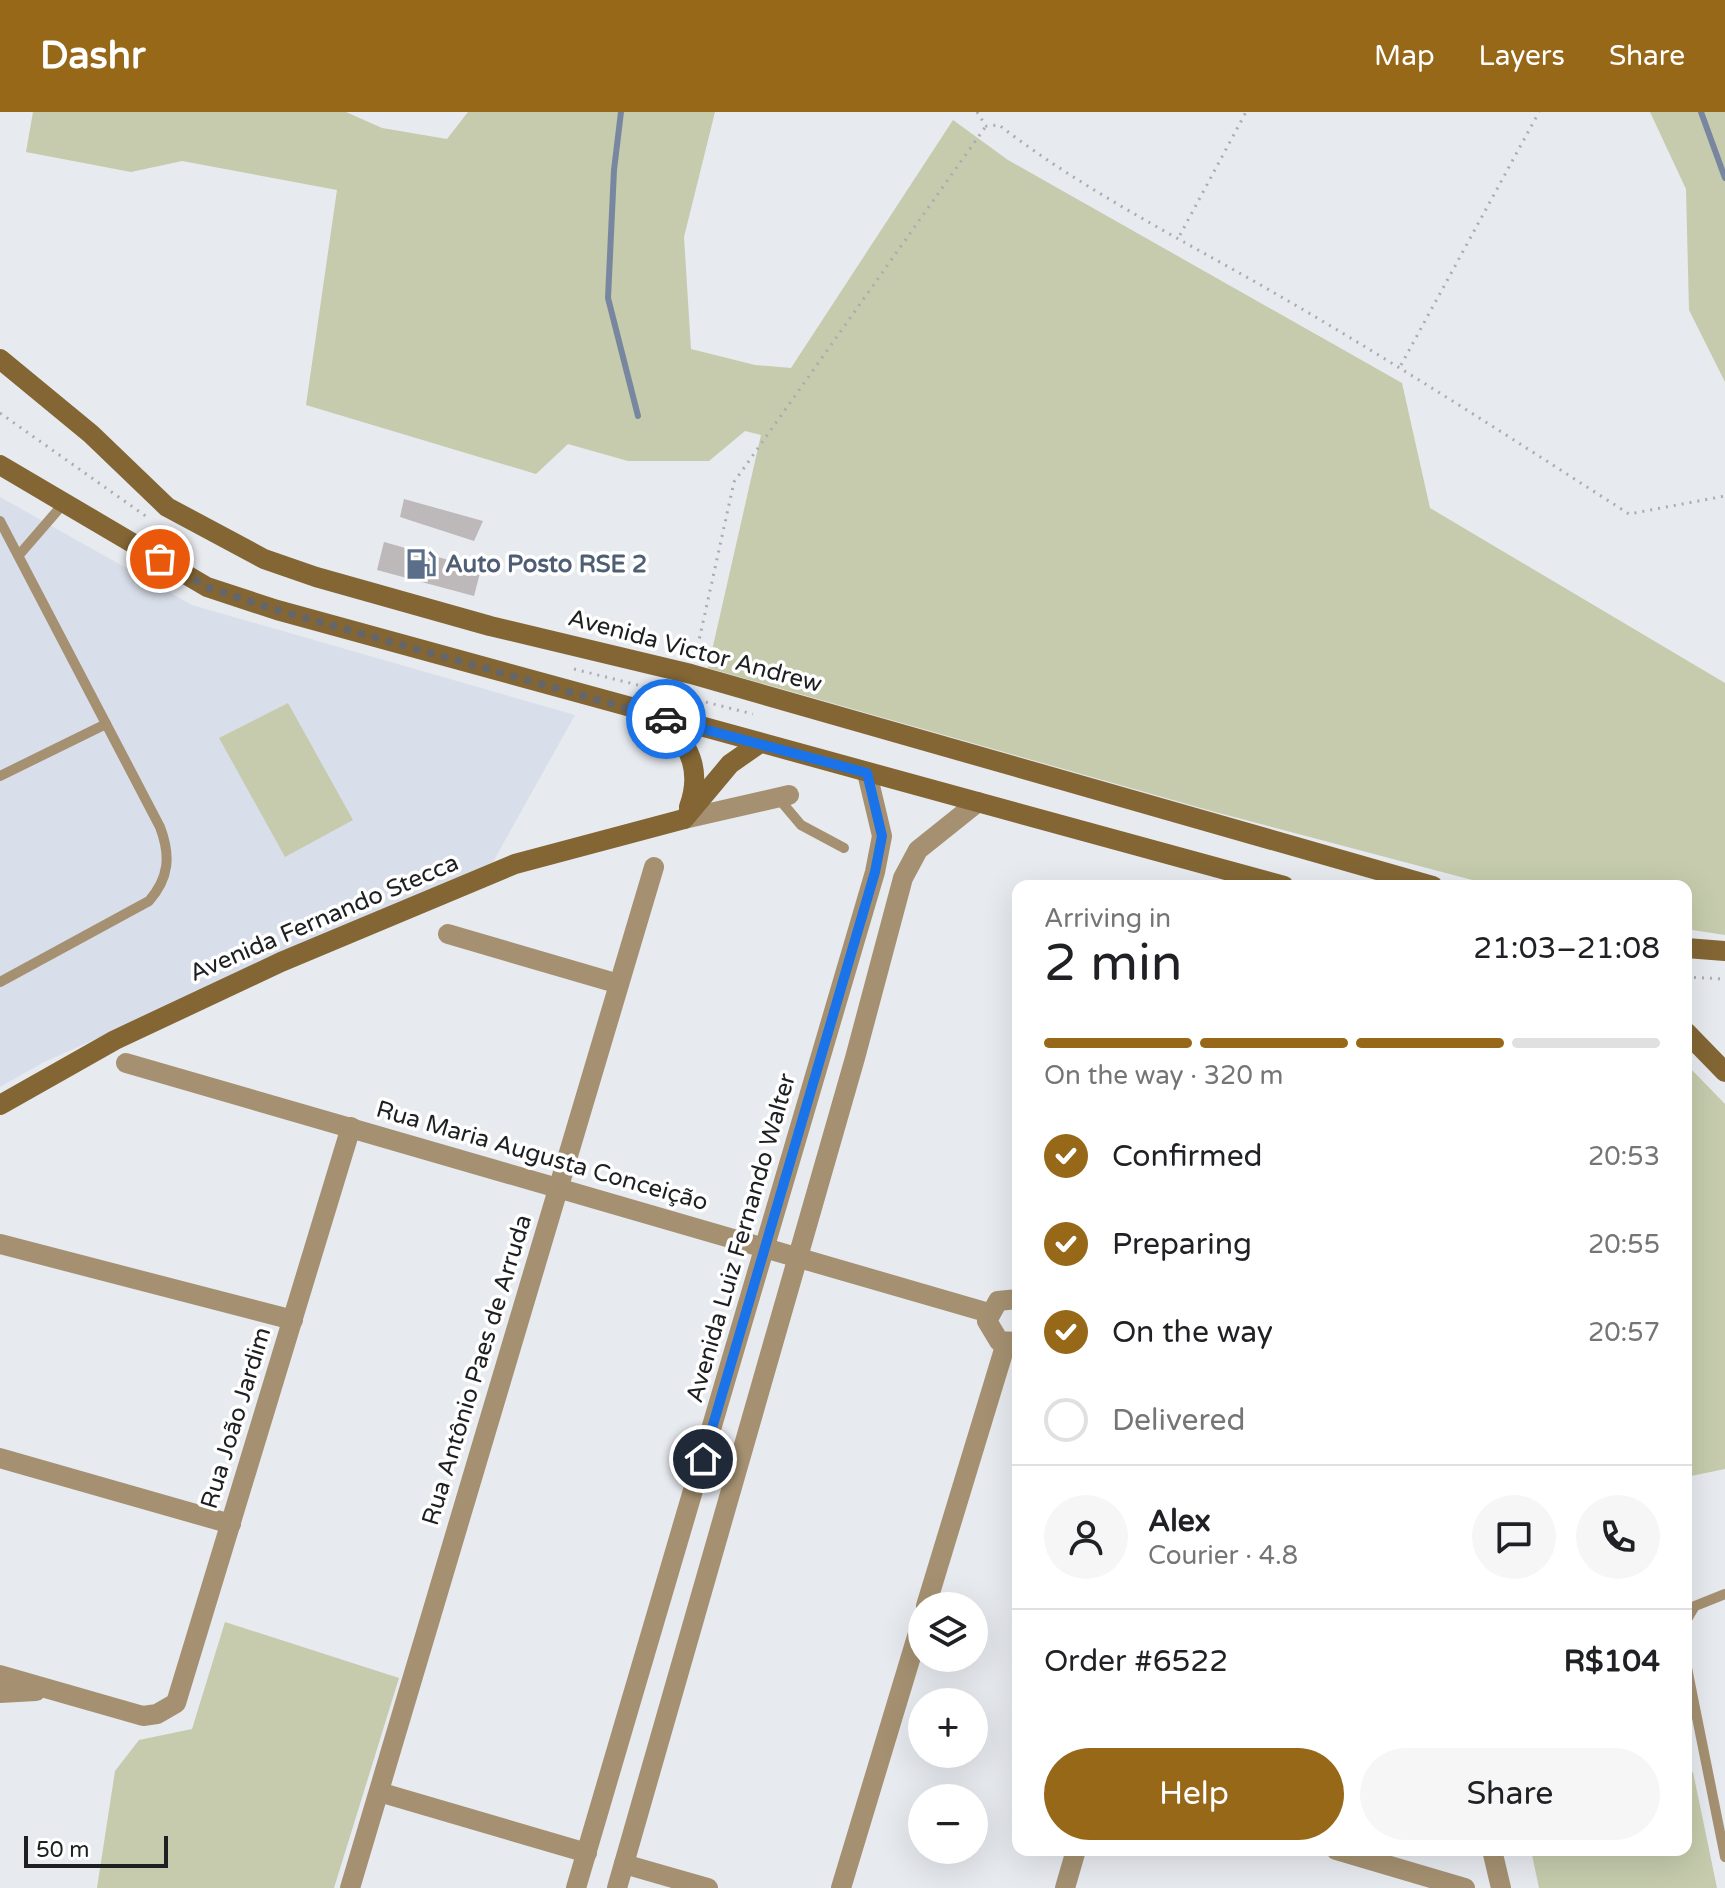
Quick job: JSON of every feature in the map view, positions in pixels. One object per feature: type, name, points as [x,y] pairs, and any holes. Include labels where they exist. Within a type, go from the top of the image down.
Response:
[{"type":"main road","name":"Avenida Victor Andrew","points":[[0,359],[91,434],[167,507],[264,559],[316,577],[490,626],[691,674],[1412,880]]},
{"type":"main road","points":[[0,369],[24,376]]},
{"type":"main road","points":[[0,465],[207,587],[277,610],[669,720],[1262,880]]},
{"type":"main road","points":[[669,720],[693,757],[696,775],[684,819]]},
{"type":"main road","points":[[684,819],[730,764],[760,743]]},
{"type":"main road","name":"Avenida Fernando Stecca","points":[[0,1105],[115,1040],[339,937],[515,864],[684,819]]},
{"type":"main road","points":[[1692,948],[1725,951]]},
{"type":"main road","points":[[1692,1034],[1725,1049]]},
{"type":"main road","points":[[1692,1037],[1725,1072]]},
{"type":"street","name":"Avenida Luiz Fernando Walter","points":[[576,1888],[875,872],[882,836],[867,773]]},
{"type":"street","name":"Avenida Fernando Stecca","points":[[684,819],[784,797]]},
{"type":"street","points":[[617,1888],[855,1058],[903,878],[918,850],[978,802]]},
{"type":"street","name":"Rua Antônio Paes de Arruda","points":[[350,1888],[654,867]]},
{"type":"street","points":[[448,934],[619,984]]},
{"type":"street","points":[[834,1016],[841,1013],[850,1021],[855,1058]]},
{"type":"street","name":"Rua Maria Augusta Conceição","points":[[126,1063],[989,1313]]},
{"type":"street","name":"Rua João Jardim","points":[[55,1691],[143,1716],[157,1714],[176,1703],[351,1127]]},
{"type":"street","points":[[0,1244],[293,1320]]},
{"type":"street","points":[[931,1592],[1012,1343],[999,1341],[989,1329],[989,1313],[998,1301],[1012,1300]]},
{"type":"street","points":[[0,1458],[231,1524]]},
{"type":"street","points":[[841,1888],[908,1666]]},
{"type":"street","points":[[0,1675],[55,1691]]},
{"type":"street","points":[[0,1693],[55,1691]]},
{"type":"street","points":[[379,1792],[587,1853]]},
{"type":"street","points":[[1065,1888],[1074,1856]]},
{"type":"street","points":[[1356,1856],[1465,1888]]},
{"type":"street","points":[[1493,1856],[1501,1888]]},
{"type":"street","points":[[624,1864],[708,1888]]},
{"type":"lane","points":[[19,555],[64,503]]},
{"type":"lane","points":[[0,521],[166,844],[168,860],[162,886],[149,901],[0,982]]},
{"type":"lane","points":[[0,776],[106,724]]},
{"type":"lane","points":[[784,797],[801,825],[844,848]]},
{"type":"lane","points":[[1692,1611],[1695,1606],[1725,1594]]},
{"type":"lane","points":[[1692,1693],[1725,1857]]},
{"type":"path","points":[[977,112],[986,126]]},
{"type":"path","points":[[1179,237],[1246,112]]},
{"type":"path","points":[[1400,366],[1539,112]]},
{"type":"path","points":[[986,126],[999,125],[1025,145],[1400,366],[1629,514],[1725,496]]},
{"type":"path","points":[[691,674],[734,482],[986,126]]},
{"type":"path","points":[[1692,977],[1725,979]]},
{"type":"shaded area","points":[[0,497],[192,605],[575,715],[493,862],[44,1062],[0,1087]]},
{"type":"green space","points":[[33,112],[346,112],[382,128],[447,139],[468,112],[715,112],[684,237],[691,349],[755,365],[791,368],[953,120],[1008,160],[1402,383],[1430,508],[1725,683],[1725,935],[1692,930],[1692,880],[1472,880],[1215,812],[708,668],[761,435],[745,431],[709,461],[628,461],[568,444],[536,474],[306,405],[337,190],[182,161],[131,172],[26,152]]},
{"type":"green space","points":[[1650,112],[1725,112],[1725,382],[1689,310],[1686,189]]},
{"type":"green space","points":[[288,703],[353,820],[285,857],[219,738]]},
{"type":"green space","points":[[1692,1070],[1725,1104],[1725,1469],[1692,1476]]},
{"type":"green space","points":[[225,1622],[399,1678],[334,1888],[97,1888],[115,1771],[139,1740],[192,1729]]},
{"type":"green space","points":[[1692,1772],[1717,1888],[1539,1888],[1532,1856],[1692,1856]]},
{"type":"building","points":[[404,499],[483,521],[474,541],[400,517]]},
{"type":"building","name":"Auto Posto RSE 2","points":[[384,542],[481,569],[474,596],[377,570]]},
{"type":"waterway","points":[[621,112],[614,170],[608,298],[638,416]]},
{"type":"waterway","points":[[1701,112],[1725,178]]},
{"type":"way so far","points":[[160,559],[207,587],[277,610],[666,719]]},
{"type":"place","name":"Auto Posto RSE 2","points":[[421,564]]},
{"type":"route","points":[[666,719],[867,773],[882,836],[845,979],[703,1459]]}]
